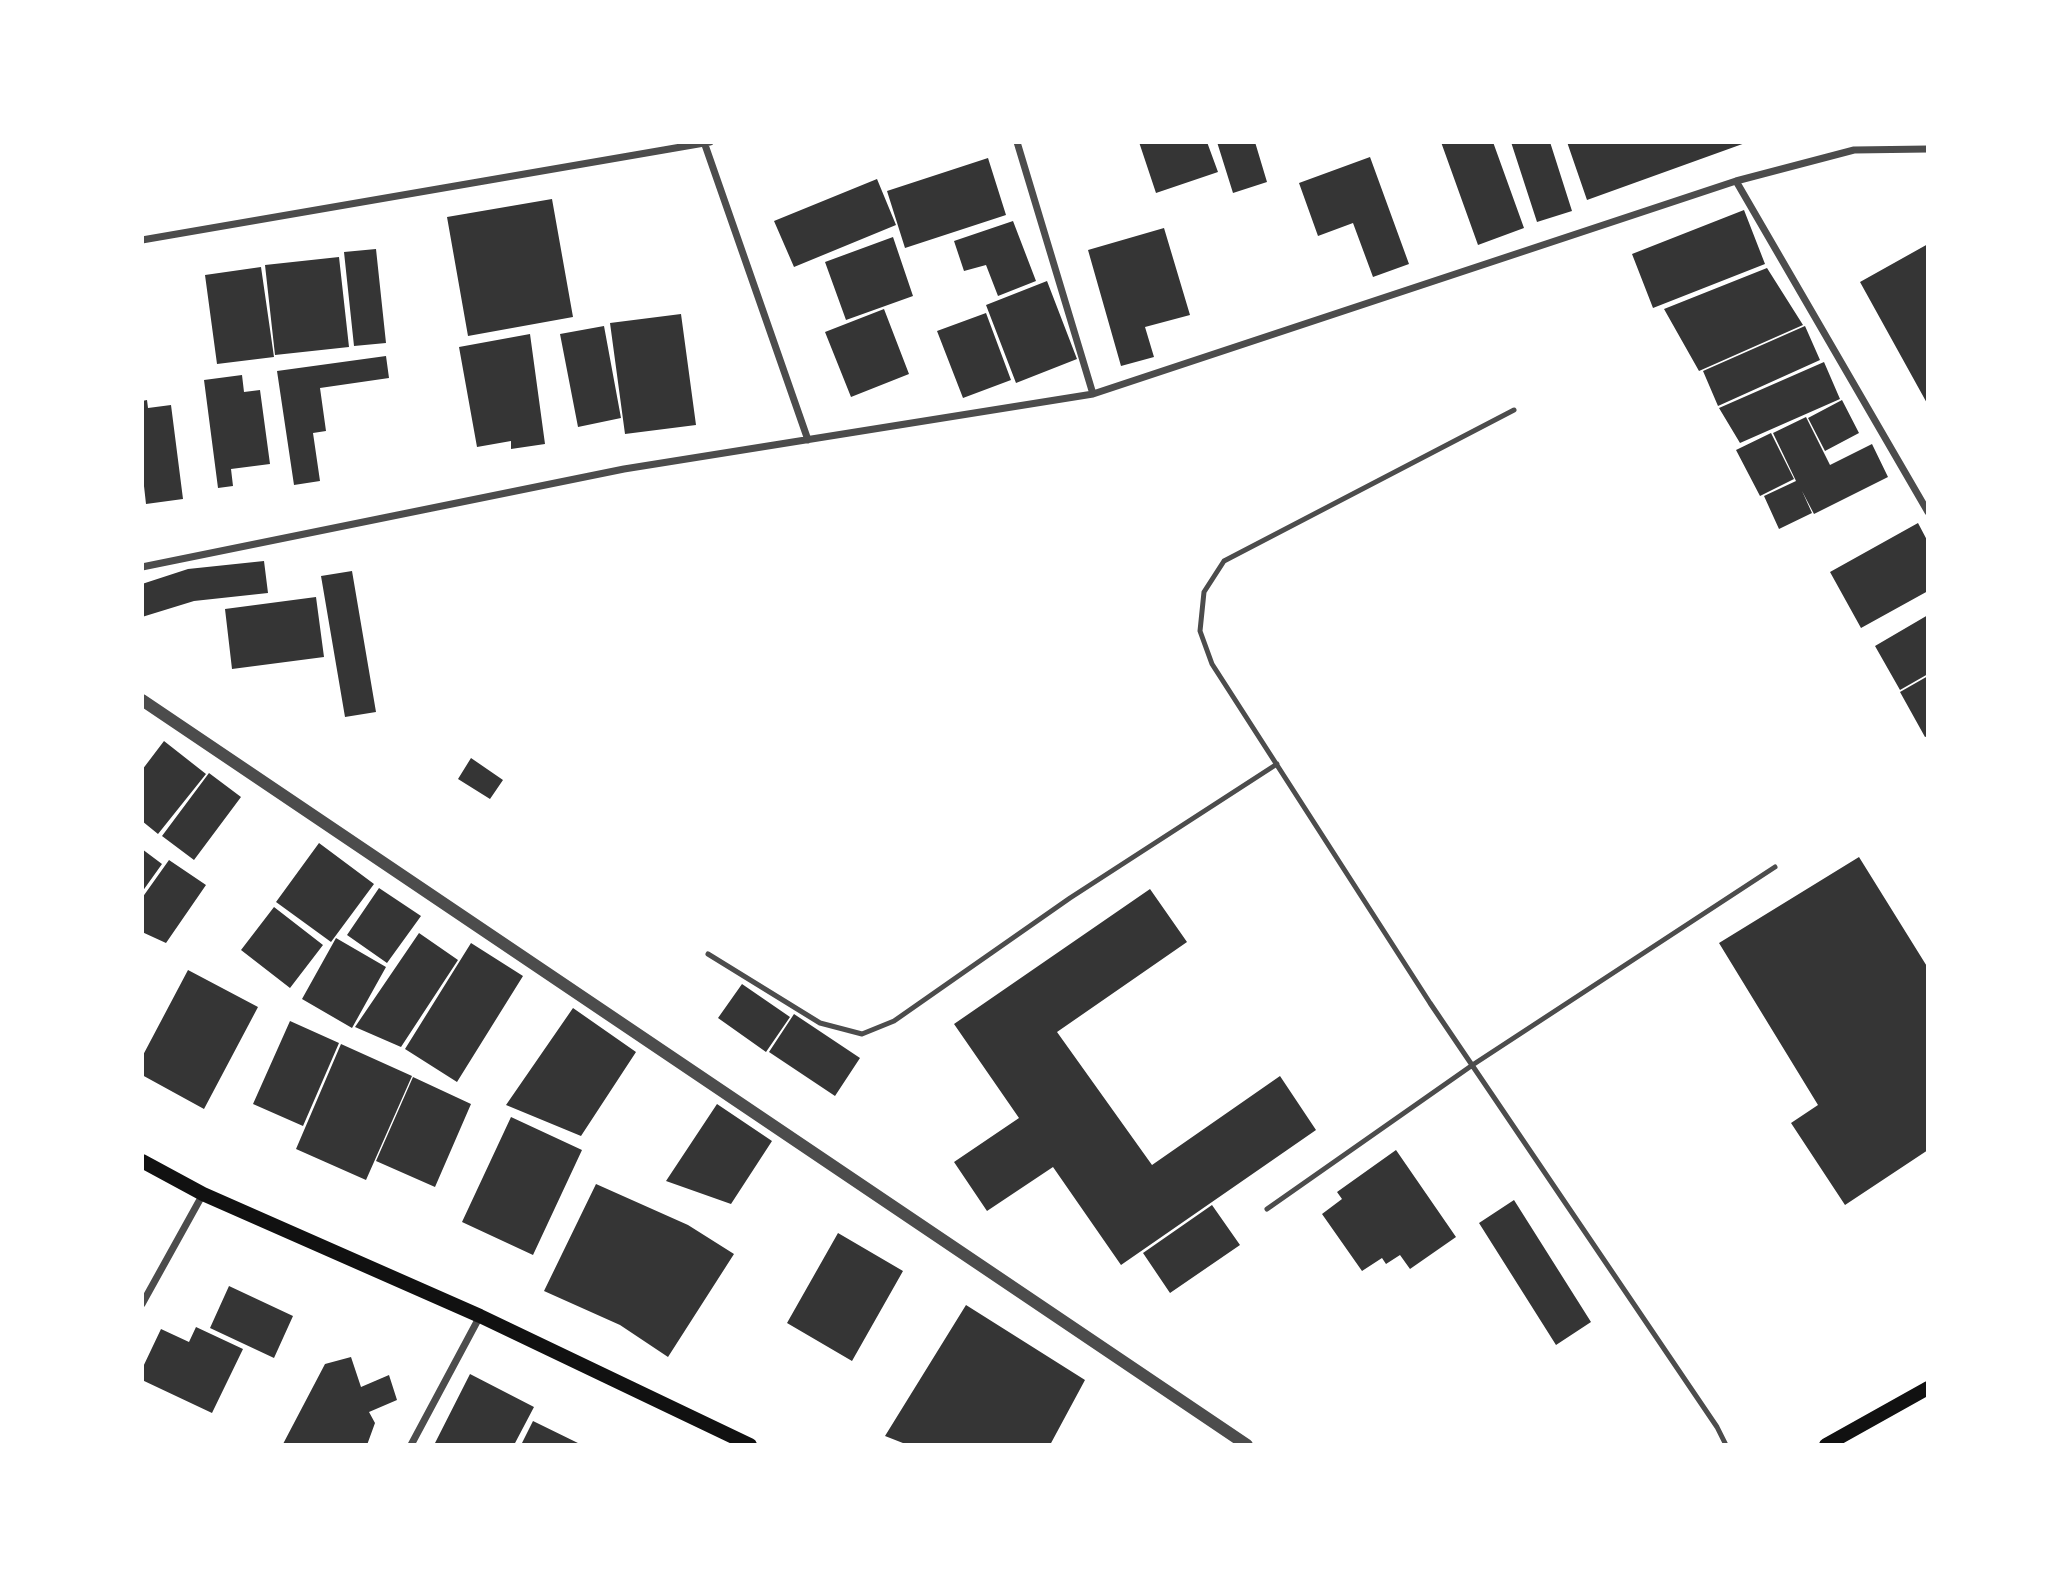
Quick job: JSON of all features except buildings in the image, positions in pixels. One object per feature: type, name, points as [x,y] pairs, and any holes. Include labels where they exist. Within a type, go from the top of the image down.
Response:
[{"type":"main road","points":[[142,1161],[203,1194],[480,1316],[750,1445]]},
{"type":"main road","points":[[1826,1445],[1928,1388]]},
{"type":"street","points":[[142,240],[706,142],[808,440]]},
{"type":"street","points":[[1017,142],[1093,394]]},
{"type":"street","points":[[1851,142],[1854,150]]},
{"type":"street","points":[[142,567],[624,469],[1093,394],[1736,181],[1854,150],[1928,149]]},
{"type":"street","points":[[1736,181],[1928,512]]},
{"type":"street","points":[[142,700],[1247,1445]]},
{"type":"street","points":[[142,1304],[203,1194]]},
{"type":"street","points":[[411,1445],[480,1316]]},
{"type":"lane","points":[[1514,410],[1224,561],[1204,592],[1200,631],[1212,664],[1430,1003],[1474,1064],[1717,1427],[1726,1445]]},
{"type":"lane","points":[[708,954],[820,1023],[862,1034],[894,1021],[1070,898],[1277,764]]},
{"type":"lane","points":[[1267,1209],[1474,1064],[1775,867]]}]
